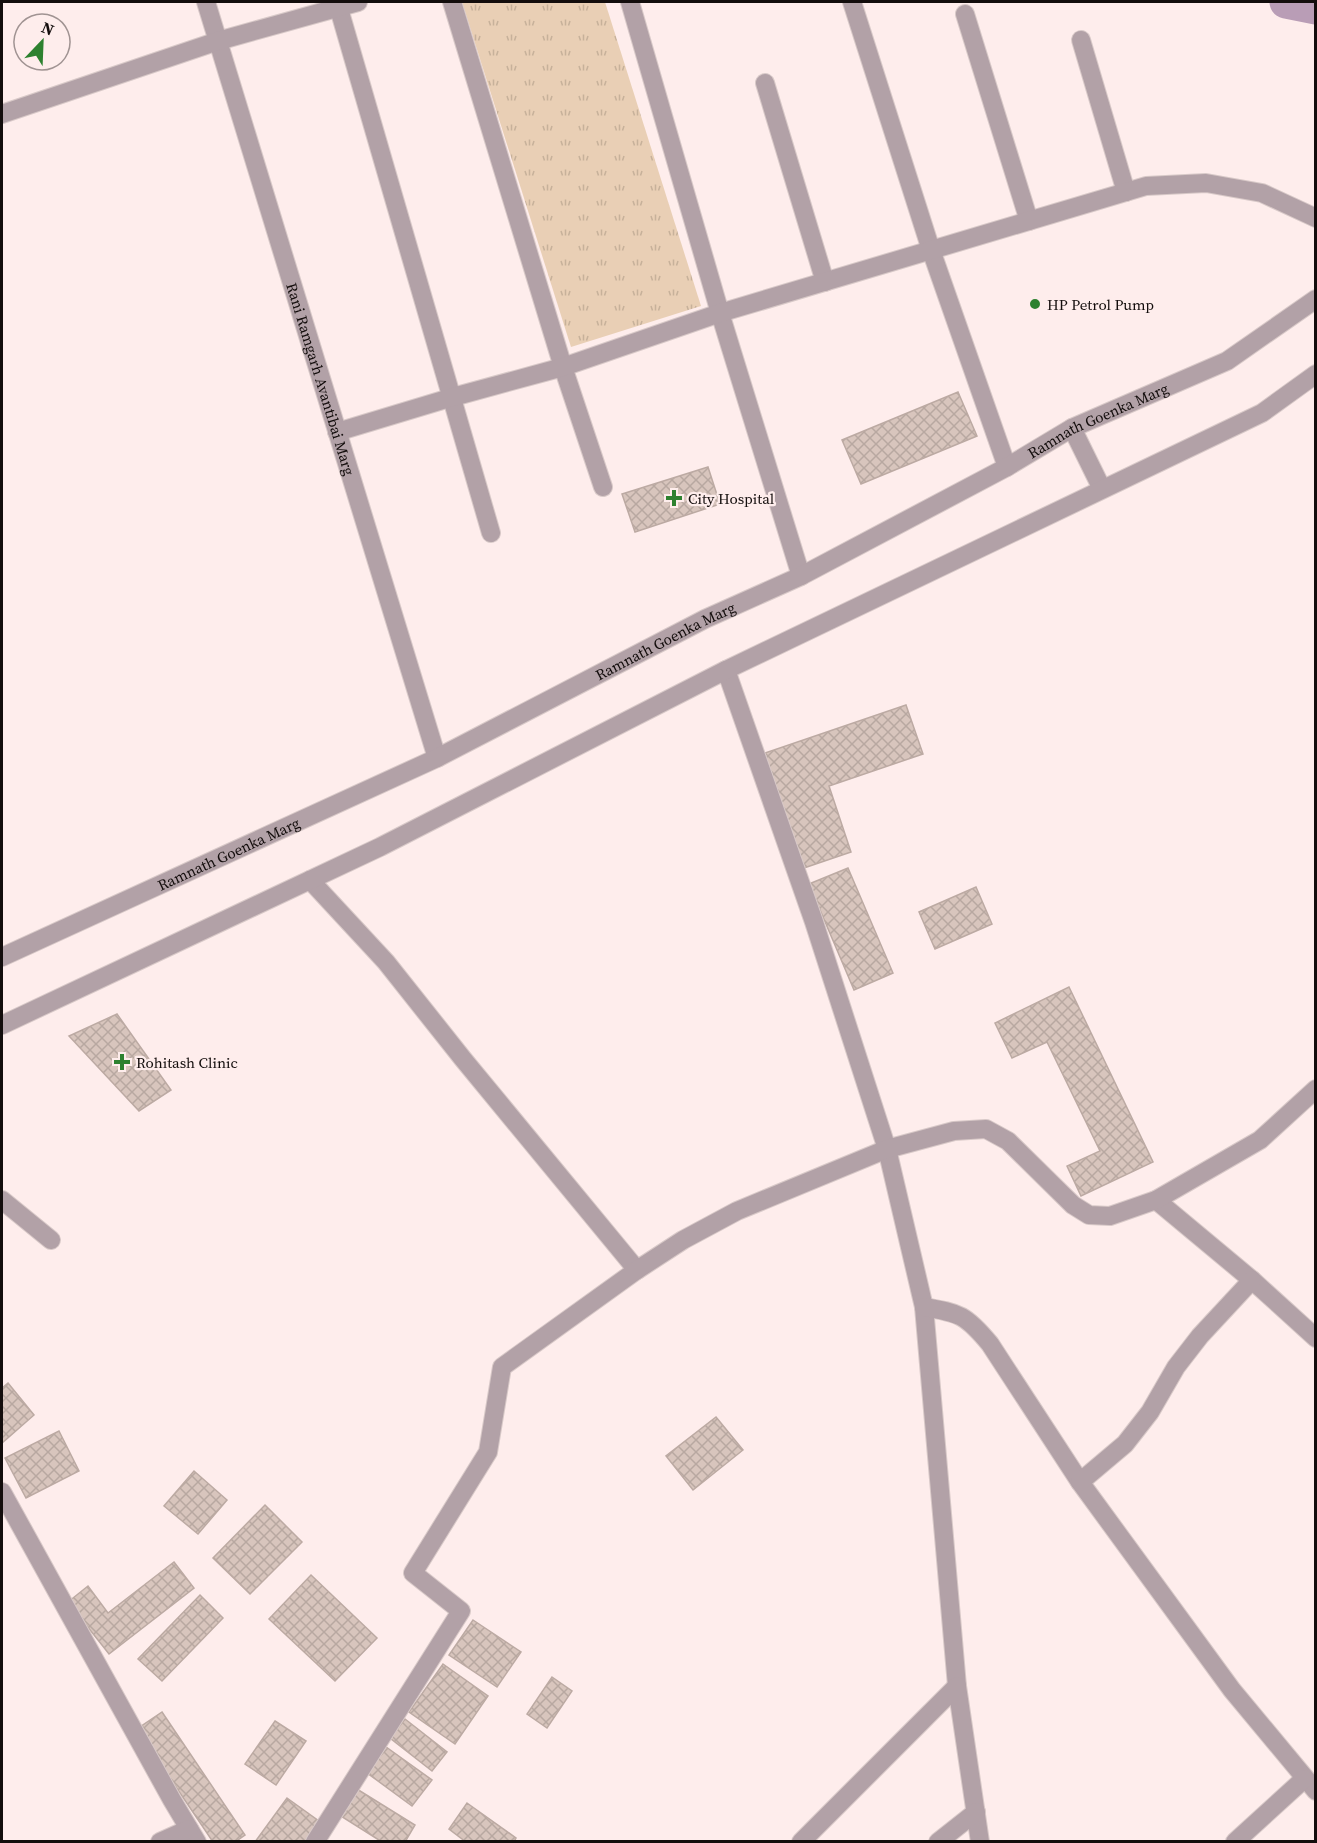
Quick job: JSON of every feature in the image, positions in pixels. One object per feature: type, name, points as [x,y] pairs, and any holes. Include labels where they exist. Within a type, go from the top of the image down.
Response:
[{"type":"street","name":"Rani Ramgarh Avantibai Marg","points":[[206,2],[437,758]]},
{"type":"street","points":[[2,114],[218,41],[338,4],[358,2]]},
{"type":"street","points":[[452,2],[563,367],[603,487]]},
{"type":"street","points":[[630,2],[720,314],[801,576]]},
{"type":"street","points":[[852,2],[931,250],[1007,467]]},
{"type":"street","points":[[338,4],[491,533]]},
{"type":"street","points":[[965,14],[1029,221]]},
{"type":"street","points":[[1081,40],[1126,192]]},
{"type":"street","points":[[765,83],[825,282]]},
{"type":"street","points":[[337,432],[563,367],[720,314],[1146,186],[1206,183],[1262,193],[1316,218]]},
{"type":"street","name":"Ramnath Goenka Marg","points":[[2,957],[437,758],[705,619],[801,576],[1007,467],[1072,428],[1227,361],[1316,299]]},
{"type":"street","points":[[2,1025],[391,842],[726,670],[1262,413],[1316,374]]},
{"type":"street","points":[[1072,428],[1102,489]]},
{"type":"street","points":[[726,670],[813,922],[887,1149],[924,1307],[957,1686],[980,1842]]},
{"type":"street","points":[[310,880],[386,962],[637,1270]]},
{"type":"street","points":[[315,1842],[461,1611],[413,1573],[488,1452],[502,1367],[637,1270],[683,1240],[737,1211],[887,1149],[954,1131],[986,1129],[1008,1141],[1073,1205],[1089,1215],[1110,1216],[1156,1200],[1260,1140],[1316,1089]]},
{"type":"street","points":[[2,1200],[51,1240]]},
{"type":"street","points":[[1156,1200],[1252,1280],[1316,1338]]},
{"type":"street","points":[[1080,1482],[1125,1444],[1150,1412],[1176,1367],[1200,1336],[1252,1280]]},
{"type":"street","points":[[924,1307],[956,1312],[973,1323],[990,1344],[1080,1482],[1232,1690],[1310,1785],[1235,1842]]},
{"type":"street","points":[[2,1492],[193,1835],[159,1842]]},
{"type":"street","points":[[801,1842],[957,1686]]},
{"type":"street","points":[[938,1842],[976,1812]]},
{"type":"green space","points":[[462,2],[605,2],[701,306],[571,347]]},
{"type":"building","points":[[958,392],[977,436],[861,484],[842,440]]},
{"type":"building","points":[[708,467],[720,504],[635,532],[622,494]]},
{"type":"building","points":[[906,705],[923,754],[829,786],[851,852],[801,869],[762,754]]},
{"type":"building","points":[[848,868],[893,973],[854,990],[809,884]]},
{"type":"building","points":[[976,887],[992,924],[935,949],[919,912]]},
{"type":"building","points":[[1069,987],[1153,1162],[1081,1196],[1067,1166],[1100,1151],[1047,1042],[1012,1058],[995,1023]]},
{"type":"building","points":[[117,1014],[171,1090],[139,1111],[69,1036]]},
{"type":"building","points":[[8,1383],[34,1415],[2,1443],[2,1388]]},
{"type":"building","points":[[716,1417],[743,1450],[693,1490],[666,1456]]},
{"type":"building","points":[[59,1431],[79,1471],[26,1498],[5,1458]]},
{"type":"building","points":[[194,1471],[227,1500],[198,1534],[164,1506]]},
{"type":"building","points":[[265,1505],[302,1542],[250,1594],[213,1558]]},
{"type":"building","points":[[174,1562],[194,1588],[109,1654],[68,1602],[88,1586],[108,1613]]},
{"type":"building","points":[[311,1575],[377,1638],[335,1681],[269,1619]]},
{"type":"building","points":[[200,1595],[223,1618],[162,1681],[138,1659]]},
{"type":"building","points":[[473,1620],[521,1652],[497,1687],[449,1655]]},
{"type":"building","points":[[443,1664],[488,1696],[455,1744],[409,1712]]},
{"type":"building","points":[[552,1677],[572,1691],[547,1728],[527,1714]]},
{"type":"building","points":[[162,1712],[245,1835],[235,1842],[213,1842],[137,1729]]},
{"type":"building","points":[[405,1719],[447,1752],[432,1771],[390,1738]]},
{"type":"building","points":[[275,1721],[306,1741],[276,1785],[245,1764]]},
{"type":"building","points":[[382,1744],[432,1780],[412,1806],[363,1770]]},
{"type":"building","points":[[352,1786],[415,1825],[405,1842],[382,1842],[336,1813]]},
{"type":"building","points":[[287,1798],[323,1824],[310,1842],[255,1842]]},
{"type":"building","points":[[467,1803],[516,1838],[514,1842],[466,1842],[449,1829]]},
{"type":"waterway","points":[[1286,2],[1316,8]]},
{"type":"place","name":"HP Petrol Pump","points":[[1035,304]]},
{"type":"place","name":"City Hospital","points":[[674,498]]},
{"type":"place","name":"Rohitash Clinic","points":[[122,1062]]}]
